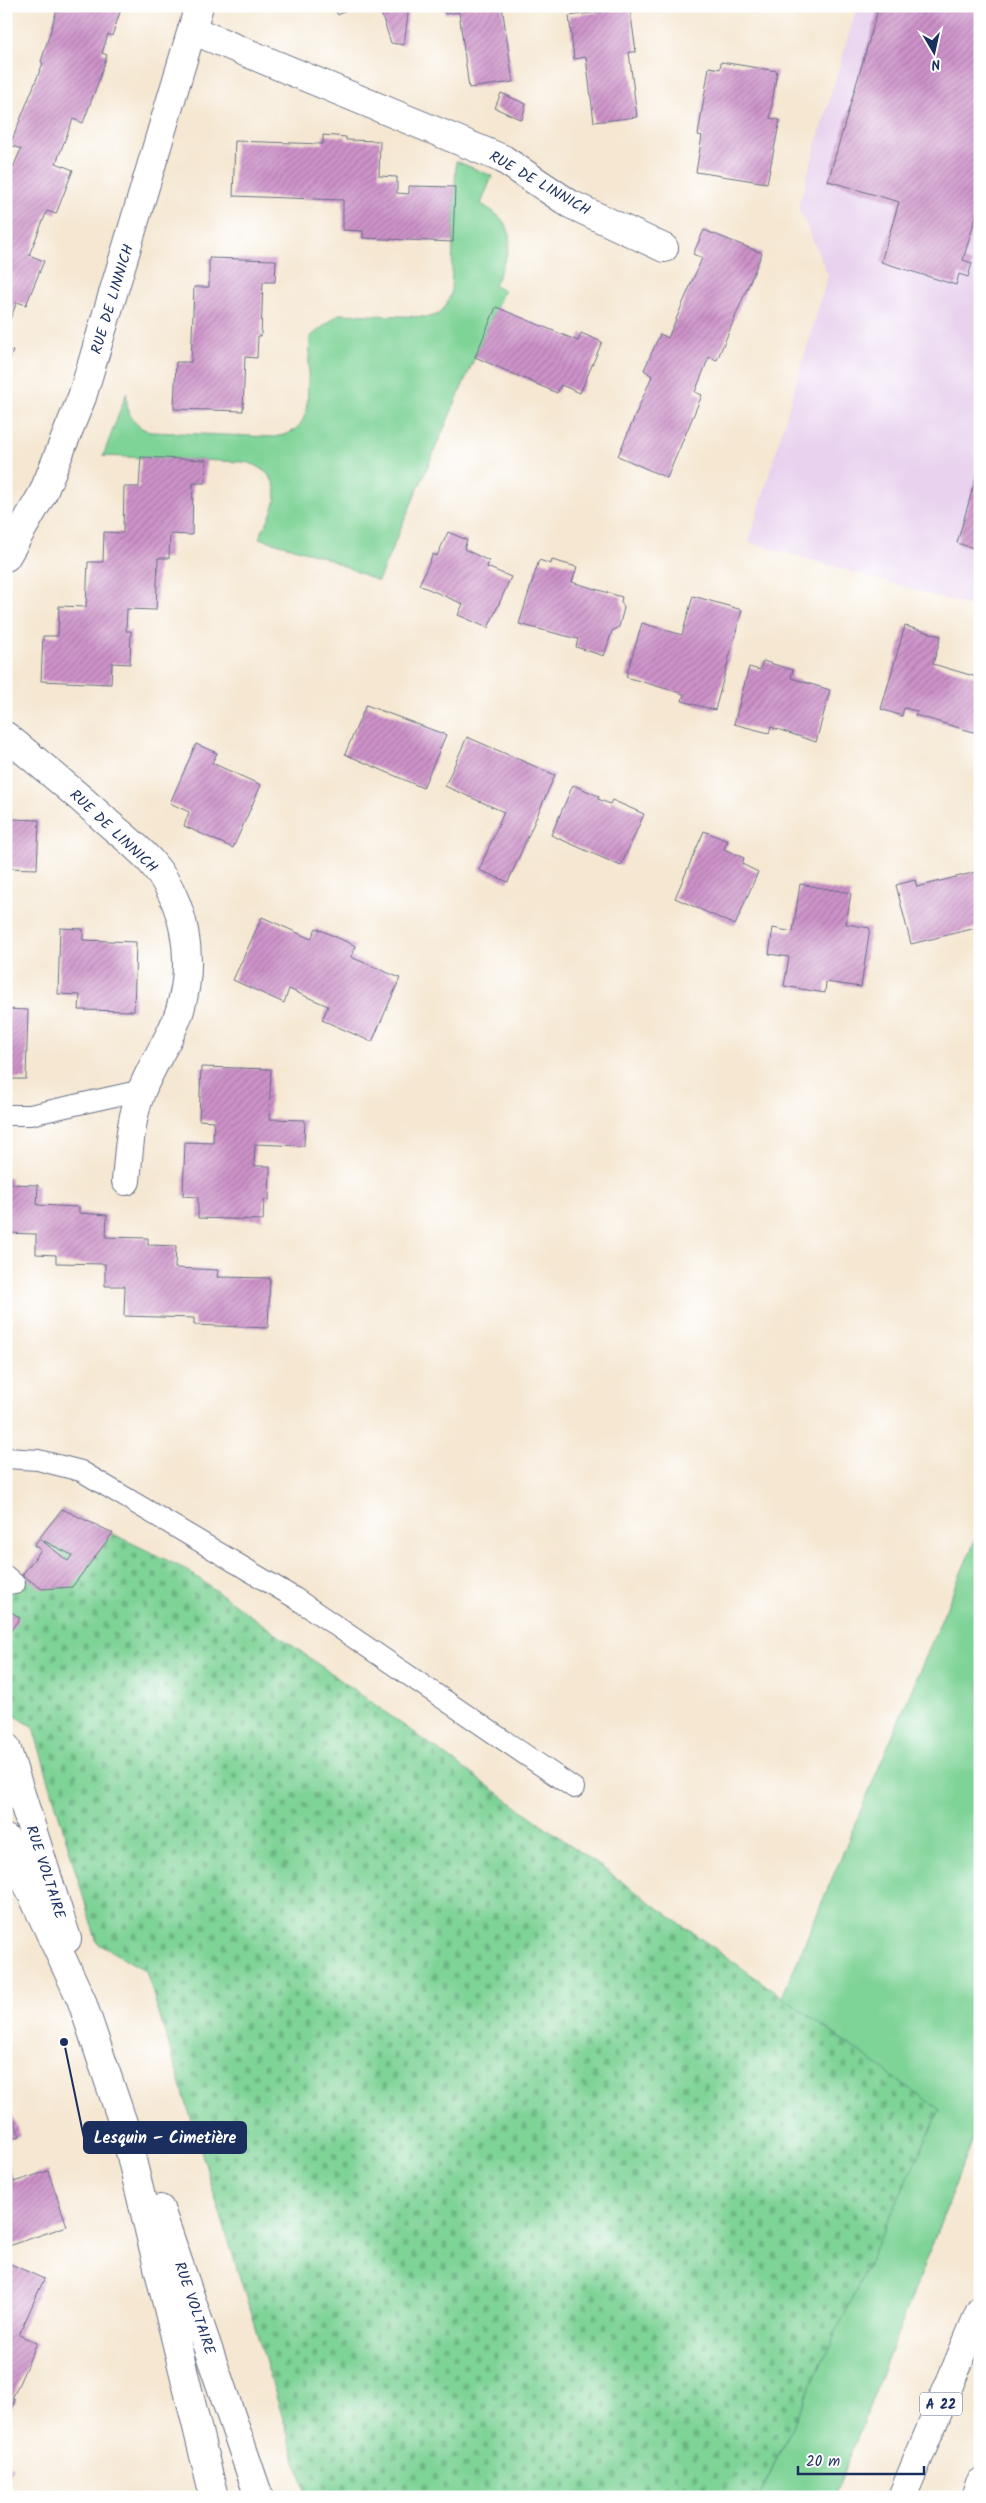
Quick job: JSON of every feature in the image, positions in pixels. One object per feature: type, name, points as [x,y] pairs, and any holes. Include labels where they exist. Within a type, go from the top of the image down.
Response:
[{"type":"main road","name":"RUE DE LINNICH","points":[[6,557],[43,493],[82,397],[196,18],[503,159],[570,204],[664,248]]},
{"type":"main road","name":"RUE DE LINNICH","points":[[6,736],[86,802],[151,862],[173,895],[186,940],[185,987],[170,1038],[142,1090],[130,1131],[126,1181]]},
{"type":"main road","name":"RUE VOLTAIRE","points":[[6,1747],[64,1928],[81,1999],[123,2123],[214,2497]]},
{"type":"main road","name":"RUE VOLTAIRE","points":[[6,1839],[81,1999]]},
{"type":"main road","name":"RUE VOLTAIRE","points":[[123,2123],[150,2183],[183,2273],[260,2497]]},
{"type":"main road","name":"A 22","points":[[902,2497],[980,2311]]},
{"type":"main road","points":[[975,2497],[980,2483]]},
{"type":"lane","points":[[6,1115],[30,1115],[142,1090]]},
{"type":"lane","points":[[6,1458],[38,1460],[81,1471],[295,1598],[574,1788]]},
{"type":"path","points":[[302,2497],[307,2496]]},
{"type":"shaded area","points":[[857,6],[980,6],[980,609],[749,542],[828,275],[798,207]]},
{"type":"green space","points":[[456,161],[492,176],[481,204],[495,213],[508,230],[510,239],[508,249],[494,286],[504,290],[378,581],[321,556],[259,538],[272,512],[276,494],[275,487],[268,475],[257,466],[243,462],[103,456],[127,392],[127,405],[131,417],[139,426],[151,432],[274,437],[285,434],[300,425],[304,418],[307,401],[310,337],[339,314],[430,317],[439,314],[445,307],[451,294]]},
{"type":"green space","points":[[62,1509],[187,1570],[940,2110],[759,2497],[307,2497],[146,1971],[97,1943],[33,1727],[14,1715],[6,1688],[6,1597],[41,1551],[34,1545]]},
{"type":"green space","points":[[980,1528],[980,2121],[834,2497],[759,2497],[939,2110],[782,1997]]},
{"type":"building","points":[[58,6],[113,6],[121,9],[112,36],[108,34],[102,53],[107,55],[83,123],[73,119],[56,163],[73,170],[56,214],[47,211],[29,255],[44,261],[26,305],[17,302],[6,329],[6,178],[9,171],[11,172],[21,149],[10,145],[43,63],[41,62]]},
{"type":"building","points":[[333,6],[353,6],[338,15]]},
{"type":"building","points":[[379,6],[409,6],[404,45],[391,43]]},
{"type":"building","points":[[444,6],[502,6],[513,82],[469,88],[459,12],[445,14]]},
{"type":"building","points":[[879,6],[980,6],[980,202],[963,260],[972,263],[968,277],[959,274],[956,285],[881,262],[899,202],[828,181]]},
{"type":"building","points":[[630,8],[636,52],[629,52],[637,117],[594,122],[586,57],[574,59],[569,16]]},
{"type":"building","points":[[721,62],[777,71],[770,118],[780,120],[767,183],[696,172],[702,136],[698,135],[709,67],[720,69]]},
{"type":"building","points":[[501,93],[526,104],[522,120],[495,108]]},
{"type":"building","points":[[323,135],[346,137],[346,140],[380,141],[379,176],[397,177],[397,193],[409,194],[409,186],[455,187],[453,242],[363,238],[363,231],[343,230],[343,200],[233,196],[235,141],[323,144]]},
{"type":"building","points":[[704,230],[762,253],[717,360],[709,357],[695,392],[702,395],[667,478],[618,456],[652,376],[644,370],[660,334],[668,338],[702,258],[693,254]]},
{"type":"building","points":[[209,258],[276,260],[275,282],[263,282],[261,336],[258,336],[257,358],[245,357],[243,411],[174,409],[176,362],[191,362],[194,287],[209,287]]},
{"type":"building","points":[[496,307],[578,341],[581,333],[602,342],[580,393],[561,385],[557,393],[475,357]]},
{"type":"building","points":[[6,349],[13,351],[6,369]]},
{"type":"building","points":[[141,457],[206,460],[205,483],[193,483],[192,535],[170,534],[169,558],[158,558],[156,610],[127,609],[126,631],[131,631],[130,664],[112,663],[111,684],[41,681],[43,636],[58,636],[59,606],[86,607],[88,562],[103,562],[104,532],[123,533],[124,487],[139,487]]},
{"type":"building","points":[[980,467],[980,550],[957,543]]},
{"type":"building","points":[[448,532],[467,540],[464,549],[489,561],[487,567],[511,577],[488,628],[458,615],[463,604],[419,585],[433,554],[437,556]]},
{"type":"building","points":[[539,560],[551,564],[552,560],[577,567],[572,582],[622,597],[621,601],[624,608],[619,627],[612,631],[604,656],[576,647],[578,639],[519,624]]},
{"type":"building","points":[[693,596],[742,610],[715,710],[682,701],[684,694],[626,677],[642,623],[682,635]]},
{"type":"building","points":[[905,626],[941,636],[933,664],[980,678],[980,732],[977,733],[915,715],[917,711],[904,708],[902,716],[881,709]]},
{"type":"building","points":[[763,661],[793,670],[791,678],[830,690],[816,742],[771,727],[769,733],[734,724],[749,667],[760,670]]},
{"type":"building","points":[[366,705],[446,735],[423,788],[345,754]]},
{"type":"building","points":[[467,737],[555,775],[508,882],[479,870],[504,812],[445,786]]},
{"type":"building","points":[[196,744],[217,753],[212,763],[261,785],[233,848],[184,826],[189,812],[170,803]]},
{"type":"building","points":[[573,785],[599,796],[598,799],[610,804],[612,800],[644,814],[621,866],[551,835]]},
{"type":"building","points":[[6,811],[11,811],[11,819],[39,820],[37,869],[6,868]]},
{"type":"building","points":[[704,831],[728,841],[724,849],[744,858],[742,864],[758,872],[735,925],[675,898]]},
{"type":"building","points":[[976,872],[980,886],[980,927],[911,944],[896,885],[915,880],[917,887]]},
{"type":"building","points":[[800,884],[851,893],[846,924],[870,928],[861,987],[826,982],[825,993],[784,986],[789,957],[769,954],[773,928],[793,932]]},
{"type":"building","points":[[262,917],[311,939],[316,928],[356,946],[351,957],[400,978],[372,1042],[322,1020],[328,1006],[289,989],[284,1003],[233,980]]},
{"type":"building","points":[[60,928],[83,929],[83,940],[136,942],[134,1011],[79,1010],[80,995],[58,994]]},
{"type":"building","points":[[6,1009],[28,1010],[26,1079],[6,1079]]},
{"type":"building","points":[[201,1067],[271,1069],[269,1119],[305,1120],[304,1146],[255,1144],[254,1166],[270,1166],[269,1200],[264,1199],[263,1220],[198,1218],[198,1197],[183,1196],[185,1142],[213,1143],[214,1121],[199,1120]]},
{"type":"building","points":[[6,1177],[11,1177],[11,1184],[38,1185],[37,1205],[79,1207],[79,1213],[107,1215],[106,1237],[148,1238],[148,1245],[176,1246],[175,1268],[218,1270],[217,1277],[270,1278],[268,1328],[194,1325],[194,1318],[124,1316],[125,1286],[105,1286],[105,1264],[56,1263],[56,1255],[36,1254],[36,1234],[6,1233]]},
{"type":"building","points":[[62,1509],[113,1533],[72,1587],[42,1589],[22,1575],[41,1550],[34,1545]],"holes":[[[40,1539],[72,1555],[68,1561]]]},
{"type":"building","points":[[6,1608],[20,1618],[9,1633],[6,1631]]},
{"type":"building","points":[[6,2098],[20,2136],[6,2141]]},
{"type":"building","points":[[6,2160],[14,2182],[48,2171],[67,2226],[6,2247]]},
{"type":"building","points":[[6,2262],[44,2279],[19,2335],[37,2343],[12,2399],[15,2400],[9,2415],[6,2414]]},
{"type":"building","points":[[6,2464],[13,2467],[6,2481]]},
{"type":"place","name":"Lesquin – Cimetière","points":[[64,2042]]}]
